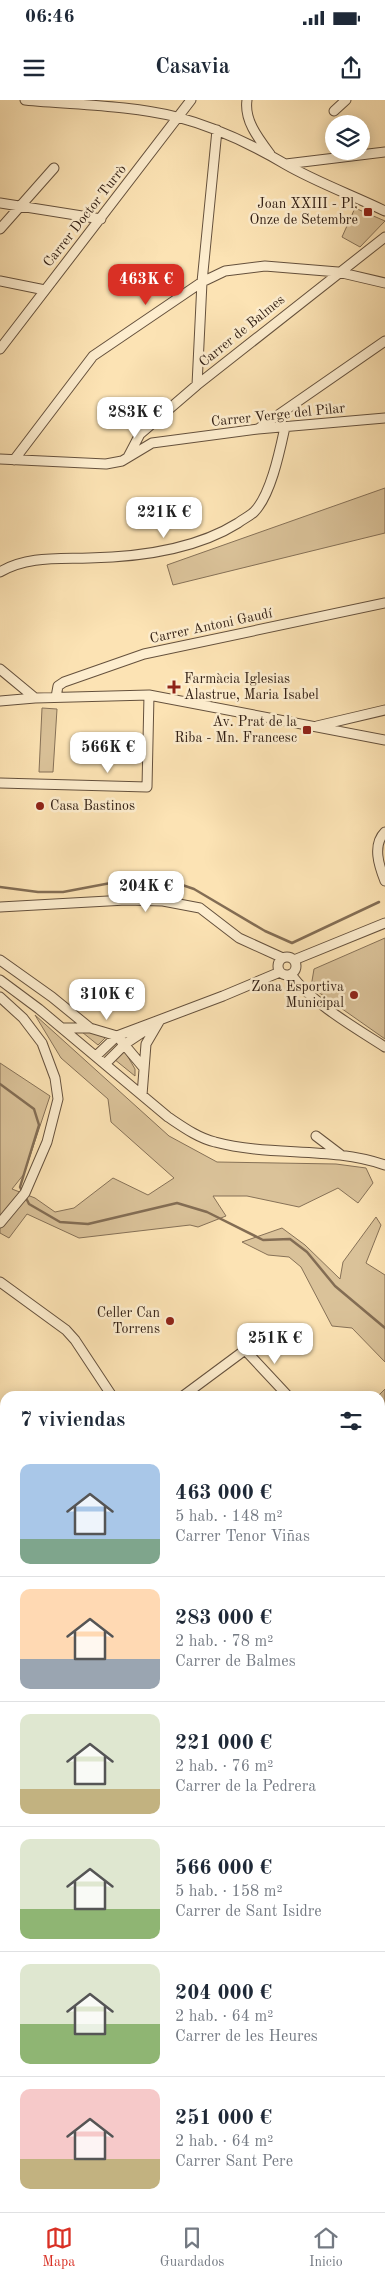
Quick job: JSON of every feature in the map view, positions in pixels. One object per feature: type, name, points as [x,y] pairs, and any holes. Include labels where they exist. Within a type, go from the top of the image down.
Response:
[{"type":"street","points":[[25,100],[151,112],[217,130],[385,211]]},
{"type":"street","name":"Carrer Doctor Turrò","points":[[0,349],[191,100]]},
{"type":"street","points":[[247,100],[246,106],[254,133],[270,154]]},
{"type":"street","points":[[334,111],[346,100]]},
{"type":"street","points":[[197,385],[202,282],[217,130]]},
{"type":"street","points":[[285,164],[385,152]]},
{"type":"street","points":[[0,229],[54,168]]},
{"type":"street","points":[[0,203],[101,219]]},
{"type":"street","name":"Carrer de Balmes","points":[[128,457],[140,434],[197,385],[338,272],[385,237]]},
{"type":"street","points":[[14,460],[93,356],[202,282],[225,271],[265,266],[338,272],[385,283]]},
{"type":"street","points":[[0,281],[45,290]]},
{"type":"street","points":[[258,429],[385,341]]},
{"type":"street","name":"Carrer Verge del Pilar","points":[[0,459],[106,464],[128,457],[152,443],[258,429],[385,418]]},
{"type":"street","points":[[0,572],[26,561],[166,551],[219,535],[255,512],[274,477],[285,427]]},
{"type":"street","name":"Carrer Antoni Gaudí","points":[[56,697],[58,686],[64,682],[144,654],[385,603]]},
{"type":"street","points":[[0,669],[35,698]]},
{"type":"street","points":[[0,783],[147,787],[149,695]]},
{"type":"street","points":[[0,701],[56,697],[149,695],[385,740]]},
{"type":"street","points":[[312,727],[385,710]]},
{"type":"street","points":[[385,832],[380,837],[378,863],[385,881]]},
{"type":"street","points":[[0,907],[126,900],[172,903],[200,908],[239,938],[283,958],[289,957],[294,960],[296,968],[291,974],[285,975],[280,972],[278,964],[283,958]]},
{"type":"street","points":[[294,960],[385,923]]},
{"type":"street","points":[[0,960],[52,997],[90,1028]]},
{"type":"street","points":[[96,1056],[117,1036],[280,972]]},
{"type":"street","points":[[291,974],[297,984],[350,1025],[385,1047]]},
{"type":"street","points":[[0,980],[189,1132],[214,1142],[256,1150],[342,1155],[385,1165]]},
{"type":"street","points":[[0,997],[24,1018],[42,1043],[50,1060],[58,1092],[57,1107],[49,1136],[23,1196],[0,1223]]},
{"type":"street","points":[[105,1064],[125,1044],[160,1020]]},
{"type":"street","points":[[142,1095],[146,1044],[160,1020]]},
{"type":"street","points":[[62,1028],[90,1028],[117,1036],[143,1067]]},
{"type":"street","points":[[316,1136],[342,1155]]},
{"type":"street","points":[[0,1282],[66,1330],[76,1340],[109,1391]]},
{"type":"street","points":[[190,1391],[245,1350],[283,1391]]},
{"type":"shaded area","points":[[355,208],[385,221],[360,247],[342,237]]},
{"type":"shaded area","points":[[385,488],[385,533],[173,585],[167,565]]},
{"type":"shaded area","points":[[42,708],[57,709],[53,772],[39,772]]},
{"type":"shaded area","name":"Zona Esportiva Municipal","points":[[385,938],[385,1039],[311,987],[314,969]]},
{"type":"shaded area","points":[[35,1015],[169,1136],[217,1162],[336,1164],[366,1168],[373,1183],[358,1203],[338,1188],[299,1207],[247,1196],[213,1196],[226,1216],[198,1227],[190,1225],[79,1238],[27,1214],[9,1238],[0,1233],[0,1063],[50,1096],[24,1174],[12,1189],[35,1198],[55,1212],[74,1208],[113,1178],[148,1195],[174,1178],[111,1122],[108,1099],[61,1058]]},
{"type":"shaded area","points":[[85,1031],[106,1037],[98,1045],[82,1032]]},
{"type":"shaded area","points":[[124,1050],[135,1069],[135,1076],[114,1059]]},
{"type":"shaded area","points":[[376,1217],[381,1225],[366,1263],[385,1275],[385,1362],[352,1328],[332,1326],[301,1267],[289,1257],[268,1255],[242,1242],[282,1228],[305,1245],[340,1279],[343,1262]]},
{"type":"waterway","points":[[0,887],[38,892],[63,892],[153,875],[194,889],[265,931],[292,943],[379,902]]},
{"type":"waterway","points":[[0,1084],[34,1109],[39,1125],[20,1187],[22,1191]]},
{"type":"waterway","points":[[25,1196],[29,1204],[60,1222],[88,1224],[177,1203],[207,1212],[263,1240],[290,1239],[307,1252],[335,1286],[385,1328]]},
{"type":"place","name":"Joan XXIII - Pl. Onze de Setembre","points":[[368,212]]},
{"type":"place","name":"Farmàcia Iglesias Alastrue, Maria Isabel","points":[[174,687]]},
{"type":"place","name":"Av. Prat de la Riba - Mn. Francesc","points":[[307,730]]},
{"type":"place","name":"Casa Bastinos","points":[[40,806]]},
{"type":"place","name":"Zona Esportiva Municipal","points":[[354,995]]},
{"type":"place","name":"Celler Can Torrens","points":[[170,1321]]}]
